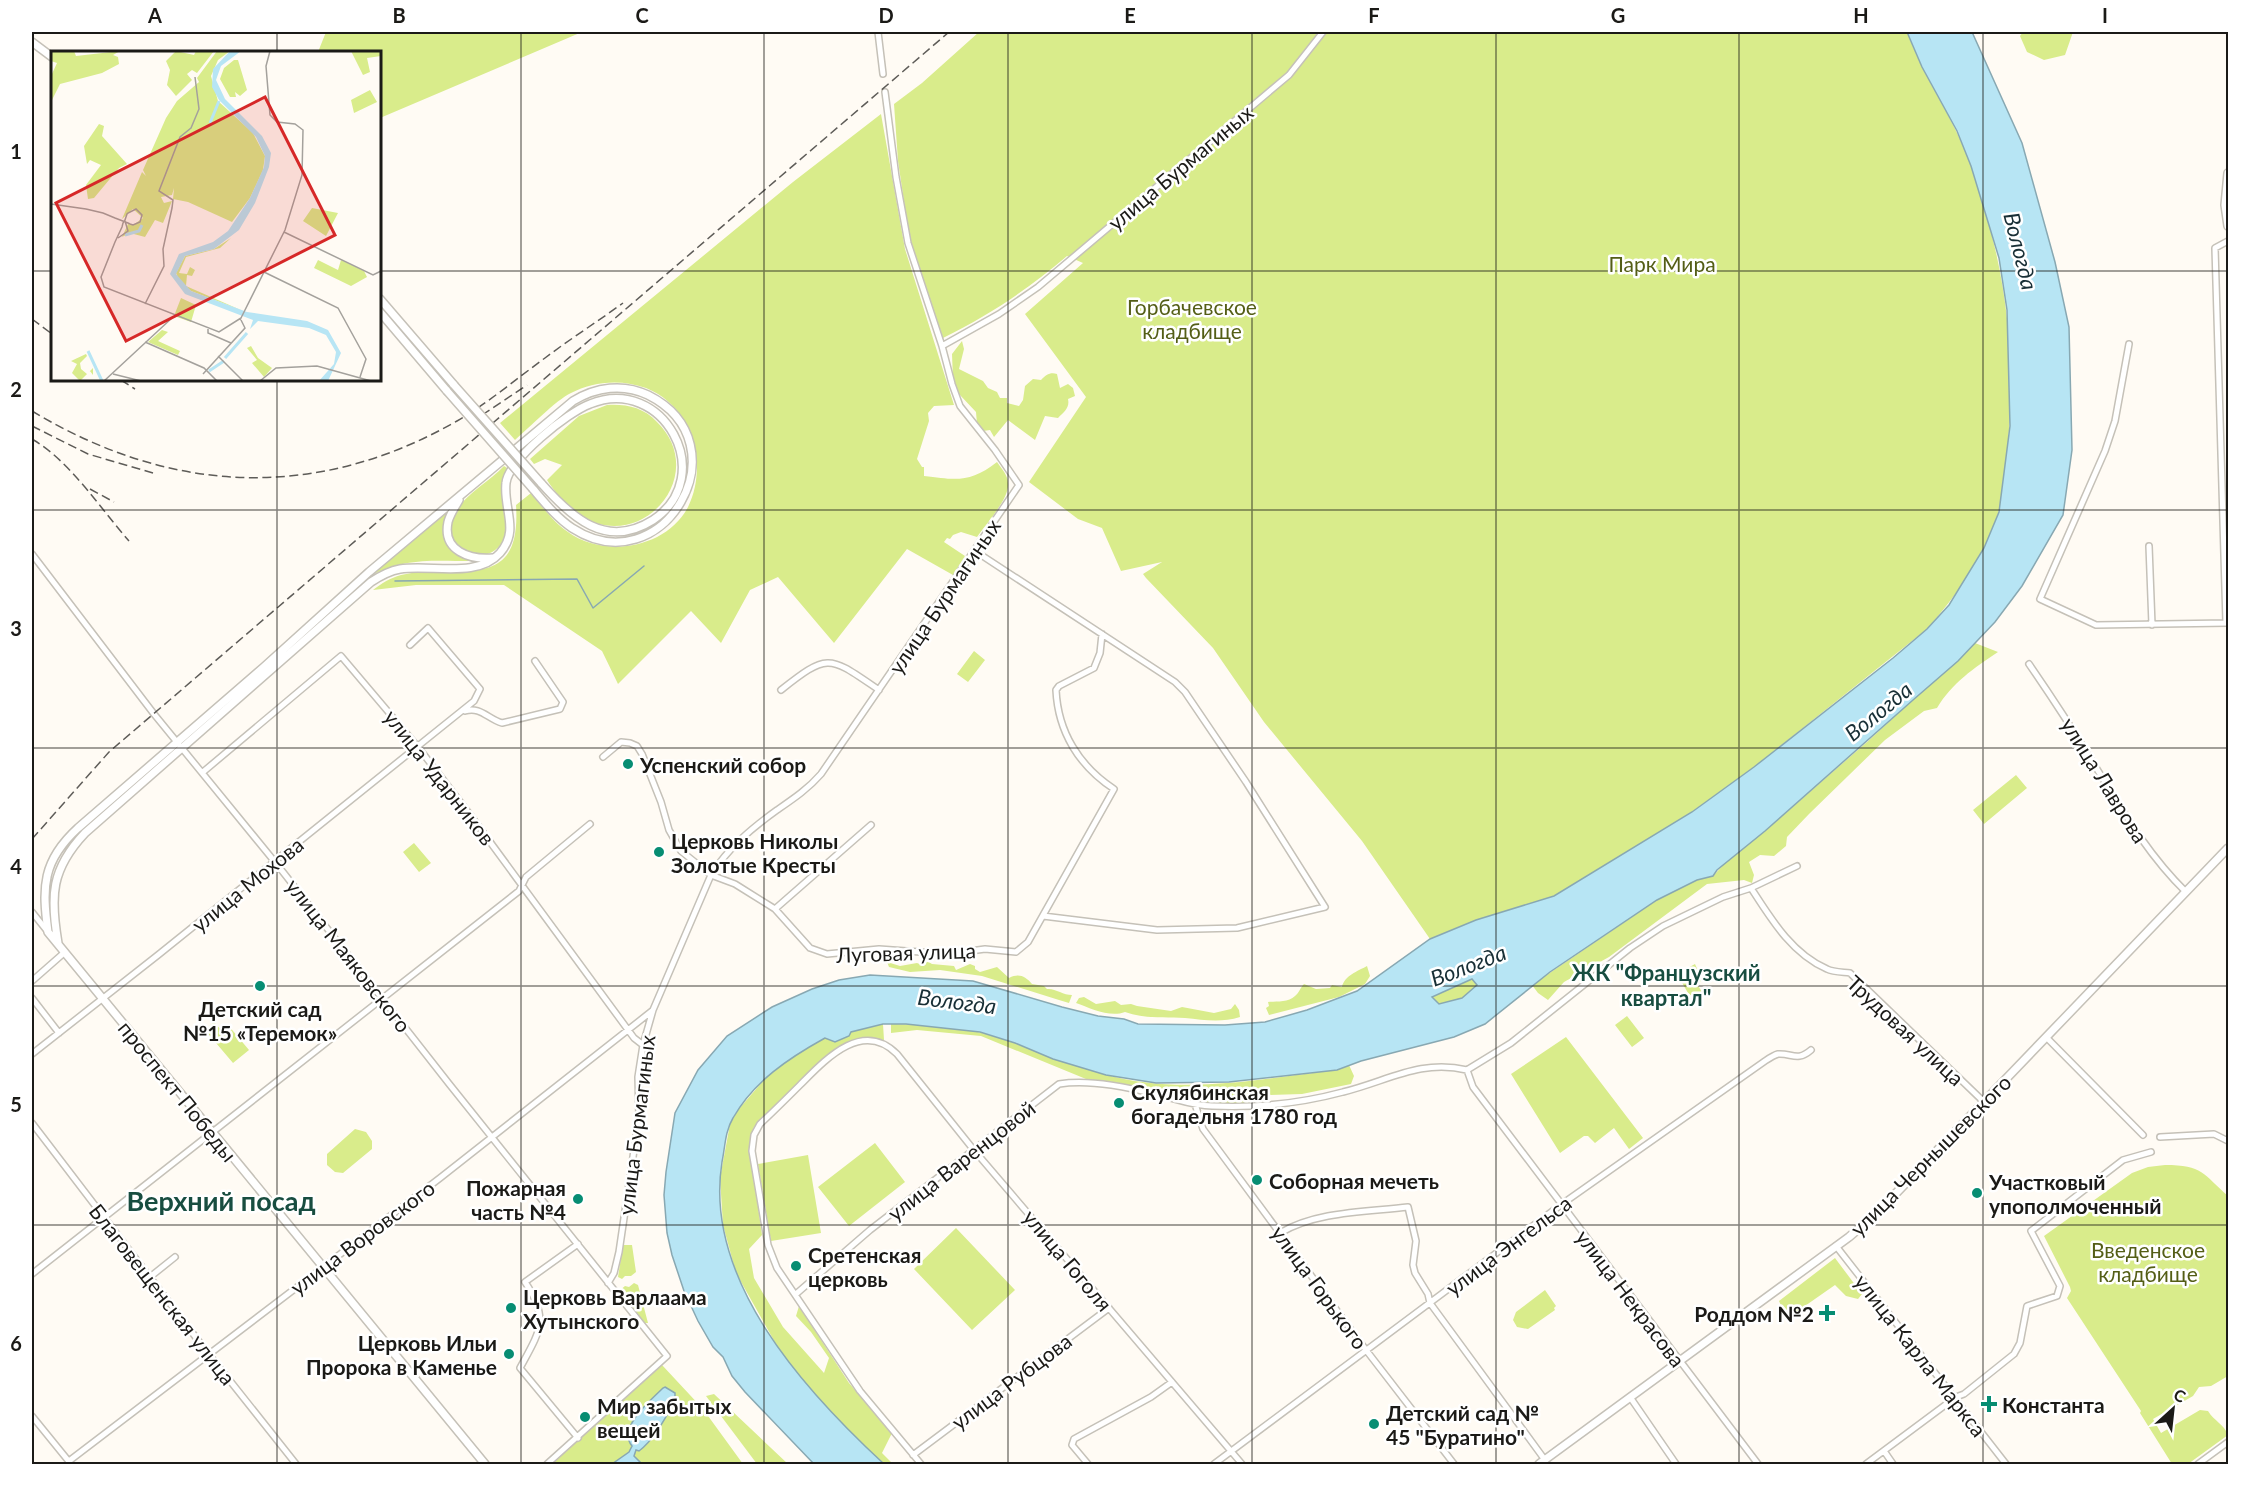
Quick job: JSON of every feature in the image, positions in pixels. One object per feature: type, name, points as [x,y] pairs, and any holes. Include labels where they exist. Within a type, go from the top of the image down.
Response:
[{"type":"main road","points":[[32,42],[51,56]]},
{"type":"main road","points":[[2229,172],[2225,205],[2229,226]]},
{"type":"main road","points":[[48,932],[44,887],[48,870],[57,851],[78,828],[180,745],[377,577],[405,568],[476,567],[496,557],[505,547],[511,532],[506,486],[509,472],[527,452],[580,408],[601,400],[611,399],[639,403],[655,411],[674,434],[681,450],[682,472],[673,498],[652,520],[632,529],[609,530],[586,525],[567,512],[541,483],[454,385],[381,300]]},
{"type":"main road","points":[[58,944],[54,923],[53,892],[58,871],[66,854],[85,833],[348,590],[462,495],[562,409],[578,398],[596,390],[609,388],[643,393],[655,399],[676,418],[688,440],[692,470],[685,497],[668,520],[654,531],[640,537],[609,541],[587,536],[562,521],[533,489],[447,391],[382,315],[387,306]]},
{"type":"main road","points":[[462,495],[448,519],[447,530],[450,540],[458,551],[469,557],[477,559],[496,557]]},
{"type":"main road","name":"улица Чернышевского","points":[[1542,1462],[1836,1246],[1877,1213],[2229,848]]},
{"type":"main road","name":"проспект Победы","points":[[48,932],[485,1464]]},
{"type":"street","points":[[878,32],[883,74]]},
{"type":"street","name":"улица Бурмагиных","points":[[608,1283],[614,1273],[619,1252],[639,1116],[638,1077],[643,1046],[653,1010],[683,945],[711,874],[742,838],[813,783],[1019,484],[960,406],[942,346],[999,314],[1038,287],[1289,75],[1323,32]]},
{"type":"street","points":[[885,92],[891,147],[908,243],[942,346]]},
{"type":"street","points":[[2129,344],[2115,421],[2105,452],[2040,599],[2096,625],[2227,623],[2214,248],[2229,241]]},
{"type":"street","points":[[2149,546],[2152,625]]},
{"type":"street","points":[[975,551],[1102,634],[1185,692],[1274,825],[1325,907],[1237,928],[1157,930],[1043,916],[1114,789],[1093,773],[1075,752],[1063,727],[1056,699],[1056,690],[1059,686],[1094,668],[1100,653],[1102,634]]},
{"type":"street","name":"улица Маяковского","points":[[32,554],[180,745],[667,1356],[578,1438]]},
{"type":"street","name":"улица Мохова","points":[[32,1054],[461,713],[477,697],[480,689],[428,628],[410,645]]},
{"type":"street","name":"улица Ударников","points":[[203,772],[341,656],[418,747],[523,884],[634,1038],[643,1046]]},
{"type":"street","points":[[461,713],[471,709],[477,710],[494,721],[502,723],[560,709],[563,702],[535,661]]},
{"type":"street","points":[[781,690],[812,667],[831,663],[847,669],[879,690]]},
{"type":"street","name":"улица Лаврова","points":[[2029,664],[2065,716],[2140,838],[2156,860],[2186,892]]},
{"type":"street","name":"Луговая улица","points":[[603,757],[621,742],[637,746],[662,802],[674,842],[681,851],[711,874],[735,884],[775,909],[810,948],[827,954],[879,949],[948,954],[985,949],[1011,953],[1020,951],[1028,942],[1043,916]]},
{"type":"street","points":[[32,1274],[512,897],[526,877],[590,824]]},
{"type":"street","points":[[775,909],[871,825]]},
{"type":"street","points":[[1195,1104],[1212,1106],[1291,1102],[1347,1092],[1416,1069],[1447,1065],[1467,1070],[1511,1043],[1630,948],[1663,926],[1723,897],[1751,888],[1797,866]]},
{"type":"street","name":"Трудовая улица","points":[[1751,888],[1775,926],[1804,955],[1828,970],[1850,973],[1984,1102]]},
{"type":"street","name":"проспект Победы","points":[[32,912],[48,932]]},
{"type":"street","points":[[32,981],[65,952]]},
{"type":"street","points":[[32,998],[59,1033]]},
{"type":"street","name":"улица Воровского","points":[[70,1463],[653,1010]]},
{"type":"street","points":[[2046,1037],[2143,1135]]},
{"type":"street","name":"улица Гоголя","points":[[796,1294],[777,1268],[768,1245],[752,1151],[754,1135],[760,1124],[838,1049],[851,1043],[877,1042],[891,1048],[897,1054],[974,1149],[1242,1464]]},
{"type":"street","name":"улица Энгельса","points":[[1214,1464],[1562,1204],[1765,1061],[1777,1054],[1792,1058],[1805,1055],[1811,1050]]},
{"type":"street","name":"улица Некрасова","points":[[1467,1070],[1473,1087],[1758,1464]]},
{"type":"street","name":"улица Варенцовой","points":[[796,1294],[870,1230],[1059,1084],[1075,1081],[1124,1088],[1195,1104]]},
{"type":"street","name":"улица Горького","points":[[1195,1104],[1203,1129],[1366,1350],[1454,1464]]},
{"type":"street","name":"Благовещенская улица","points":[[32,1123],[296,1464]]},
{"type":"street","points":[[2160,1137],[2214,1134],[2229,1141]]},
{"type":"street","points":[[1866,1464],[1956,1397],[1964,1394],[2014,1354],[2020,1344],[2027,1306],[2057,1296],[2060,1286],[2031,1231],[2123,1160],[2151,1152]]},
{"type":"street","points":[[1280,1233],[1322,1218],[1408,1207],[1416,1242],[1413,1264],[1415,1274],[1428,1294],[1430,1303],[1542,1462]]},
{"type":"street","points":[[547,1464],[578,1438],[520,1368],[539,1328],[538,1303],[525,1282],[578,1244]]},
{"type":"street","name":"улица Карла Маркса","points":[[1836,1246],[2006,1464]]},
{"type":"street","points":[[150,1277],[175,1257]]},
{"type":"street","points":[[796,1294],[860,1390],[921,1464]]},
{"type":"street","name":"улица Рубцова","points":[[913,1455],[1109,1308]]},
{"type":"street","points":[[1088,1464],[1072,1445],[1074,1440],[1172,1382]]},
{"type":"street","points":[[1630,1397],[1676,1464]]},
{"type":"street","points":[[32,1416],[70,1463]]},
{"type":"street","points":[[2198,1464],[2229,1442]]},
{"type":"street","points":[[1884,1451],[1893,1464]]},
{"type":"green space","points":[[326,32],[582,32],[381,118],[381,51],[318,51]]},
{"type":"green space","points":[[979,32],[1907,32],[1971,166],[1993,241],[2007,316],[2011,392],[2009,430],[2000,505],[1988,541],[1959,589],[1927,629],[1754,767],[1692,812],[1554,896],[1476,920],[1430,939],[1362,841],[1264,722],[1213,648],[1143,574],[1162,562],[1121,571],[1102,528],[1078,519],[1029,482],[1086,397],[1025,314],[1083,263],[1067,256],[1008,301],[943,338],[909,235],[898,161],[894,104],[922,83]]},
{"type":"green space","points":[[2023,32],[2073,32],[2065,55],[2044,60],[2027,52],[2020,36]]},
{"type":"green space","points":[[881,114],[905,249],[954,405],[934,406],[928,413],[929,421],[917,459],[924,467],[924,476],[954,479],[979,474],[997,462],[1008,480],[1005,496],[977,537],[961,532],[950,539],[947,538],[944,542],[965,556],[953,575],[907,549],[834,643],[778,577],[750,590],[721,643],[691,611],[618,684],[602,651],[504,585],[416,585],[373,590],[401,575],[482,569],[497,564],[508,552],[515,534],[516,505],[531,493],[548,514],[568,532],[599,545],[616,547],[650,540],[665,532],[678,521],[688,507],[697,473],[692,438],[675,408],[646,388],[618,382],[580,389],[550,408],[515,440],[500,423],[793,182]]},
{"type":"green space","points":[[962,341],[964,349],[959,369],[983,381],[988,388],[997,392],[1000,398],[1007,398],[1007,403],[1019,406],[1023,400],[1025,386],[1033,379],[1041,380],[1052,373],[1057,374],[1060,388],[1068,384],[1073,388],[1075,396],[1068,399],[1067,407],[1058,418],[1045,416],[1035,440],[1008,420],[994,437],[990,430],[983,431],[977,424],[976,412],[959,394],[953,380],[952,354]]},
{"type":"green space","points":[[607,405],[634,408],[652,417],[672,443],[676,465],[672,486],[661,504],[644,518],[624,525],[601,525],[578,514],[569,507],[547,480],[562,465],[545,459],[534,464],[530,459],[579,416]]},
{"type":"green space","points":[[504,466],[507,468],[503,488],[506,533],[503,541],[495,550],[485,555],[465,552],[457,546],[452,537],[450,526],[454,514],[470,495]]},
{"type":"green space","points":[[453,507],[445,529],[461,555],[472,561],[407,563],[368,577]]},
{"type":"green space","points":[[1975,643],[1998,652],[1972,670],[1937,708],[1924,711],[1885,740],[1787,837],[1786,846],[1774,856],[1760,855],[1749,862],[1754,875],[1752,883],[1744,880],[1707,884],[1609,957],[1564,982],[1548,1000],[1538,993],[1532,985],[1657,900],[1697,880],[1713,876],[1727,861],[1867,742]]},
{"type":"green space","points":[[974,651],[985,660],[968,682],[957,674]]},
{"type":"green space","points":[[2016,775],[2027,788],[1984,824],[1973,810]]},
{"type":"green space","points":[[414,843],[431,863],[419,872],[403,852]]},
{"type":"green space","points":[[927,961],[932,964],[954,966],[956,970],[970,964],[980,972],[997,967],[1009,978],[1022,976],[1032,984],[1072,995],[1069,1003],[982,976],[940,970],[910,972],[889,967],[887,962],[900,966],[917,963],[924,966]]},
{"type":"green space","points":[[1695,964],[1702,980],[1697,984],[1702,992],[1692,996],[1677,974]]},
{"type":"green space","points":[[1367,966],[1370,976],[1365,984],[1339,997],[1269,1015],[1266,1008],[1269,1006],[1268,1002],[1285,1001],[1292,998],[1304,984],[1316,989],[1330,988],[1332,985],[1342,987],[1348,977]]},
{"type":"green space","points":[[1472,979],[1478,985],[1462,998],[1439,1004],[1432,997]]},
{"type":"green space","points":[[1084,997],[1096,1004],[1115,1001],[1121,1005],[1131,1004],[1171,1011],[1182,1007],[1214,1013],[1231,1009],[1235,1004],[1240,1017],[1212,1020],[1147,1017],[1125,1012],[1113,1014],[1076,1003],[1079,998]]},
{"type":"green space","points":[[1627,1016],[1644,1038],[1632,1047],[1615,1025]]},
{"type":"green space","points":[[214,1022],[222,1031],[228,1025],[249,1050],[233,1063],[205,1030]]},
{"type":"green space","points":[[883,1024],[884,1040],[860,1041],[837,1048],[754,1127],[750,1150],[762,1235],[749,1249],[754,1278],[783,1327],[824,1373],[829,1358],[811,1332],[796,1316],[799,1306],[849,1383],[892,1433],[882,1453],[893,1464],[884,1464],[849,1432],[800,1379],[777,1346],[736,1273],[723,1225],[720,1178],[730,1124],[738,1110],[769,1074],[791,1057],[825,1038]]},
{"type":"green space","points":[[891,1024],[937,1026],[982,1033],[1104,1074],[1151,1083],[1199,1085],[1248,1081],[1323,1072],[1349,1065],[1354,1076],[1351,1084],[1302,1094],[1267,1095],[1249,1103],[1212,1104],[1161,1089],[1152,1091],[1086,1079],[981,1036],[917,1030],[891,1033]]},
{"type":"green space","points":[[1566,1037],[1643,1138],[1629,1149],[1614,1128],[1595,1143],[1588,1136],[1584,1136],[1560,1153],[1511,1074]]},
{"type":"green space","points":[[355,1129],[366,1132],[372,1141],[372,1149],[343,1173],[335,1172],[327,1165],[327,1154]]},
{"type":"green space","points":[[875,1143],[905,1182],[849,1226],[818,1187]]},
{"type":"green space","points":[[808,1155],[821,1233],[771,1241],[758,1164]]},
{"type":"green space","name":"Введенское кладбище","points":[[2165,1165],[2195,1169],[2228,1196],[2228,1376],[2211,1386],[2199,1387],[2193,1396],[2153,1419],[2161,1433],[2200,1410],[2208,1411],[2224,1428],[2228,1435],[2188,1464],[2172,1464],[2140,1413],[2141,1411],[2067,1298],[2071,1291],[2070,1287],[2044,1236],[2132,1173],[2148,1167]]},
{"type":"green space","points":[[956,1228],[1015,1290],[972,1330],[914,1269]]},
{"type":"green space","points":[[623,1245],[632,1245],[636,1272],[622,1279],[618,1277]]},
{"type":"green space","points":[[1835,1258],[1862,1294],[1858,1299],[1846,1296],[1835,1285],[1792,1315],[1786,1311],[1779,1301]]},
{"type":"green space","points":[[634,1283],[638,1285],[648,1323],[645,1323],[619,1291]]},
{"type":"green space","points":[[1545,1290],[1556,1306],[1555,1310],[1528,1329],[1517,1327],[1513,1320],[1516,1312]]},
{"type":"green space","points":[[662,1365],[703,1409],[743,1464],[552,1464]]},
{"type":"green space","points":[[714,1394],[788,1464],[757,1464],[706,1396]]},
{"type":"water","name":"Вологда","points":[[1907,32],[1972,32],[2022,143],[2055,262],[2069,327],[2072,450],[2063,515],[2022,586],[1995,622],[1958,661],[1765,831],[1717,870],[1713,876],[1697,880],[1657,900],[1550,972],[1485,1024],[1454,1037],[1361,1061],[1337,1070],[1229,1082],[1156,1083],[1106,1075],[1053,1059],[1015,1043],[980,1032],[906,1024],[883,1024],[851,1032],[849,1036],[835,1042],[825,1038],[786,1062],[751,1093],[730,1123],[722,1162],[720,1206],[728,1249],[744,1290],[766,1330],[823,1403],[884,1464],[814,1464],[745,1392],[732,1376],[723,1357],[713,1347],[684,1291],[667,1233],[664,1195],[675,1113],[698,1070],[727,1036],[772,1007],[812,989],[839,980],[870,975],[973,981],[1062,1007],[1098,1016],[1124,1019],[1138,1024],[1225,1025],[1265,1022],[1307,1010],[1357,991],[1430,939],[1476,920],[1554,896],[1692,812],[1754,767],[1893,658],[1927,629],[1949,605],[1984,548],[1999,512],[2010,426],[2007,310],[1999,258],[1971,166],[1957,131],[1922,67]],"holes":[[[1472,979],[1477,985],[1462,998],[1439,1004],[1432,997]]]},
{"type":"water","points":[[665,1387],[675,1393],[675,1401],[650,1441],[639,1451],[636,1450],[634,1456],[642,1464],[612,1464],[629,1452],[632,1446],[628,1439],[632,1423],[644,1407]]},
{"type":"waterway","points":[[395,581],[577,579],[593,608],[644,566]]},
{"type":"railway","points":[[32,839],[109,752],[949,32]]},
{"type":"railway","points":[[32,411],[84,439],[137,459],[190,472],[243,478],[297,475],[350,465],[404,447],[457,421],[623,303]]},
{"type":"railway","points":[[32,319],[51,333]]},
{"type":"railway","points":[[123,381],[135,389]]},
{"type":"railway","points":[[482,415],[527,385]]},
{"type":"railway","points":[[32,426],[88,454],[153,473]]},
{"type":"railway","points":[[32,439],[46,448],[72,472],[129,541]]},
{"type":"railway","points":[[90,489],[114,502]]},
{"type":"place","name":"Успенский собор","points":[[628,764]]},
{"type":"place","name":"Церковь Николы Золотые Кресты","points":[[659,852]]},
{"type":"place","name":"Детский сад №15 «Теремок»","points":[[260,986]]},
{"type":"place","name":"Скулябинская богадельня 1780 год","points":[[1119,1103]]},
{"type":"place","name":"Соборная мечеть","points":[[1257,1180]]},
{"type":"place","name":"Участковый упополмоченный","points":[[1977,1193]]},
{"type":"place","name":"Пожарная часть №4","points":[[578,1199]]},
{"type":"place","name":"Сретенская церковь","points":[[796,1266]]},
{"type":"place","name":"Церковь Варлаама Хутынского","points":[[511,1308]]},
{"type":"place","name":"Роддом №2","points":[[1827,1313]]},
{"type":"place","name":"Церковь Ильи Пророка в Каменье","points":[[509,1354]]},
{"type":"place","name":"Константа","points":[[1989,1404]]},
{"type":"place","name":"Мир забытых вещей","points":[[585,1417]]},
{"type":"place","name":"Детский сад № 45 \"Буратино\"","points":[[1374,1424]]},
{"type":"district","name":"ЖК \"Французский квартал\"","points":[[1666,984]]},
{"type":"district","name":"Верхний посад","points":[[221,1200]]},
{"type":"park label","name":"Парк Мира","points":[[1662,263]]},
{"type":"park label","name":"Горбачевское кладбище","points":[[1192,318]]}]
